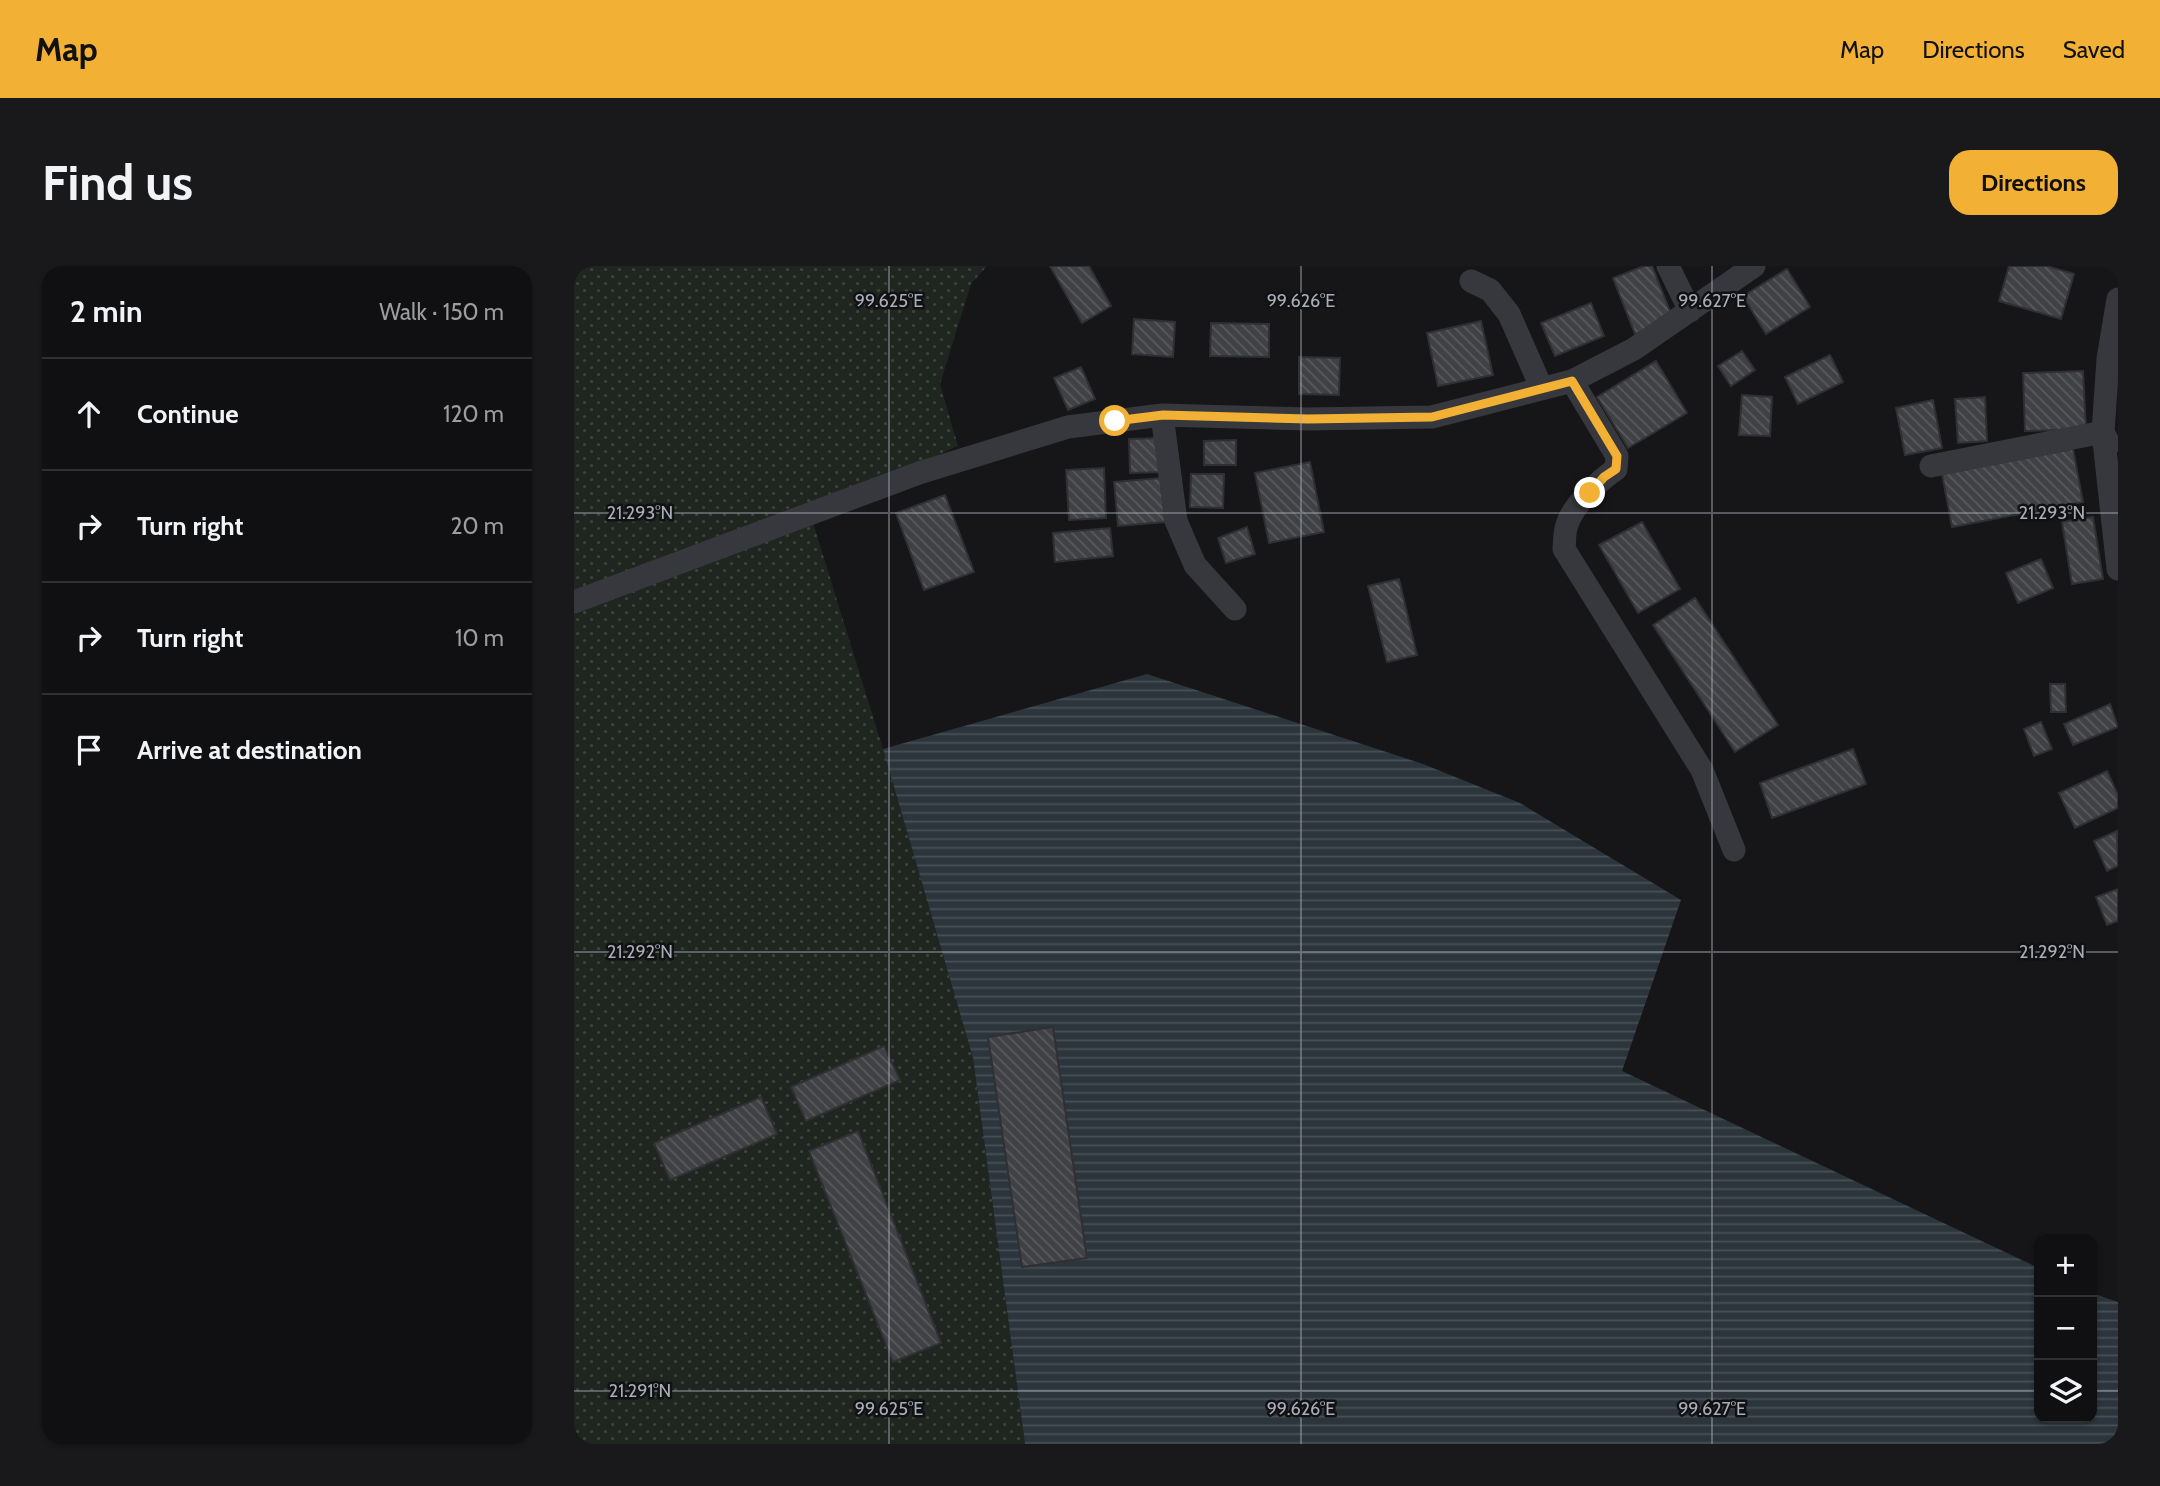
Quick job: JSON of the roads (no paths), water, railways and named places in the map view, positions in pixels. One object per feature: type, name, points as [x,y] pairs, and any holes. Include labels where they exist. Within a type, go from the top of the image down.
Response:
[{"type":"street","points":[[1668,266],[1690,311]]},
{"type":"street","points":[[574,602],[944,466],[1068,427],[1163,415],[1308,419],[1432,417],[1572,381],[1634,349],[1755,266]]},
{"type":"street","points":[[1471,281],[1490,290],[1509,314],[1542,389]]},
{"type":"street","points":[[2118,299],[2108,359],[2103,432],[2118,569]]},
{"type":"street","points":[[1572,381],[1617,456],[1616,469],[1604,477],[1567,524],[1564,548],[1702,770],[1734,850]]},
{"type":"street","points":[[1163,415],[1176,521],[1195,565],[1235,609]]},
{"type":"street","points":[[2103,432],[2118,460]]},
{"type":"street","points":[[1931,467],[2103,432]]}]
